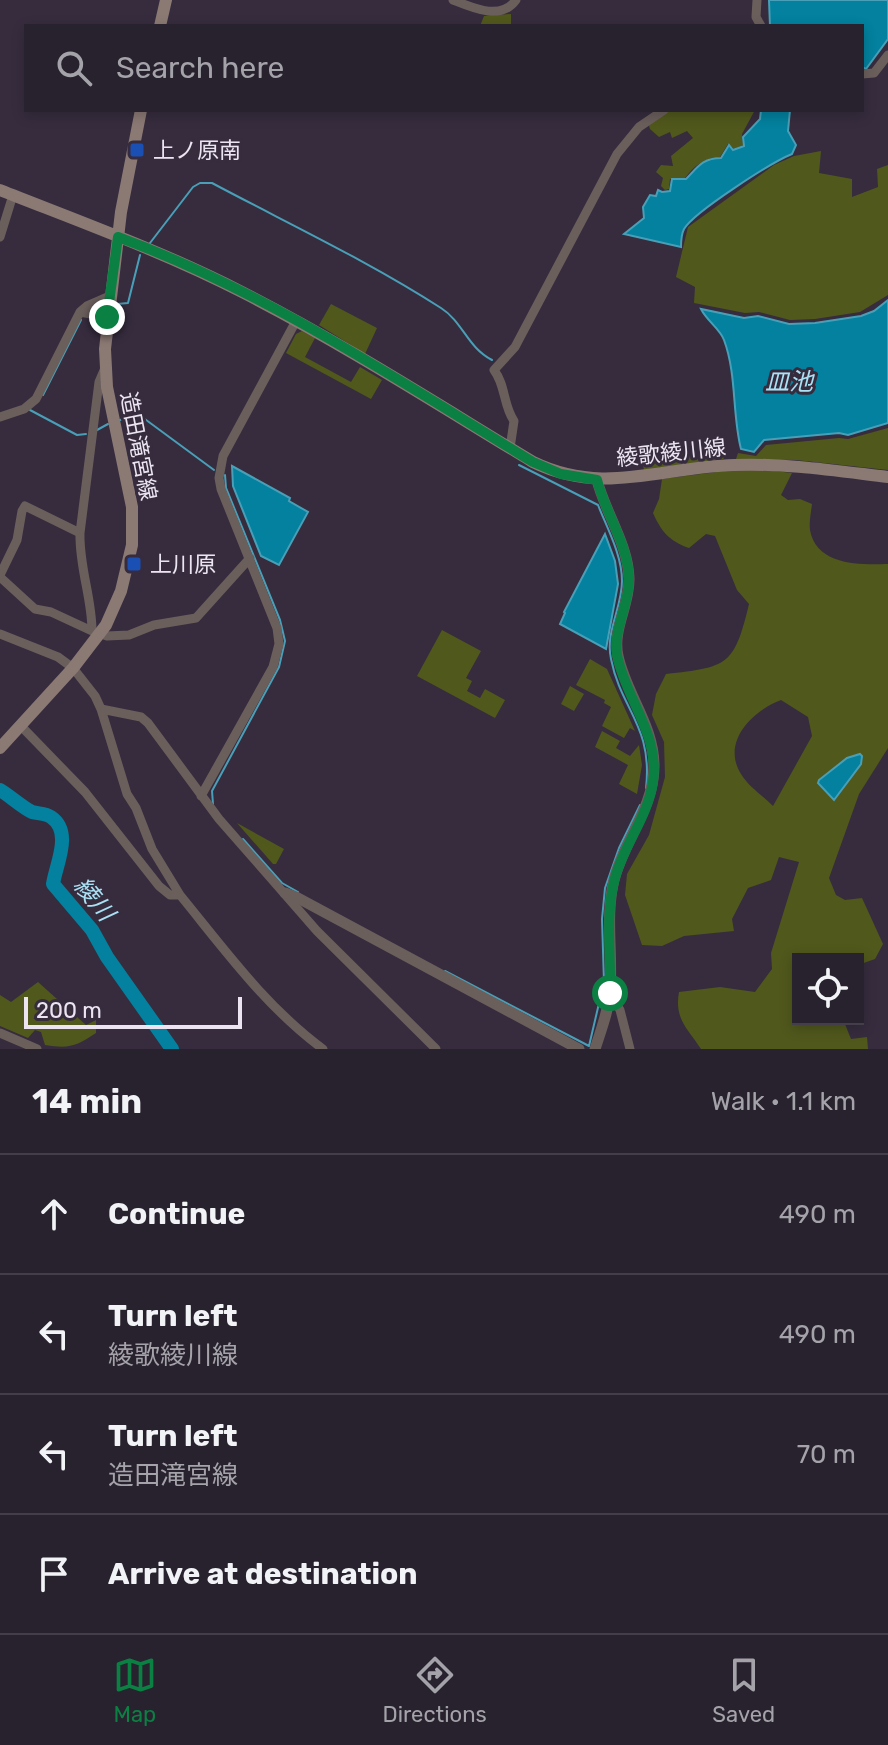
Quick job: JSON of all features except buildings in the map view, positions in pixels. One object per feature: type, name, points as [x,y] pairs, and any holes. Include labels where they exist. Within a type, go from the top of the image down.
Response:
[{"type":"main road","points":[[160,24],[166,0]]},
{"type":"main road","name":"造田滝宮線","points":[[0,748],[73,668],[112,613],[121,591],[132,545],[133,523],[105,368],[107,317],[118,237],[129,160],[141,112]]},
{"type":"main road","name":"綾歌綾川線","points":[[0,190],[206,275],[296,321],[510,448],[561,474],[597,480],[752,464],[888,477]]},
{"type":"street","points":[[453,0],[491,12],[503,11],[516,0]]},
{"type":"street","points":[[757,0],[756,17],[760,24]]},
{"type":"street","points":[[864,74],[874,73],[888,55]]},
{"type":"street","points":[[510,448],[514,421],[508,412],[504,385],[494,370],[515,347],[626,140],[661,112]]},
{"type":"street","points":[[0,237],[13,195]]},
{"type":"street","points":[[0,417],[31,405],[42,391],[80,312],[110,296]]},
{"type":"street","points":[[80,312],[107,317]]},
{"type":"street","points":[[201,796],[273,667],[279,644],[277,628],[221,489],[220,466],[296,321]]},
{"type":"street","points":[[96,632],[80,549],[80,533],[99,382],[105,368]]},
{"type":"street","points":[[595,1049],[610,993],[609,927],[614,880],[649,801],[654,763],[645,721],[625,680],[617,652],[618,627],[629,578],[623,551],[597,480]]},
{"type":"street","points":[[80,533],[25,506],[17,540],[0,576],[35,609],[117,637],[154,625],[196,618],[250,558]]},
{"type":"street","points":[[0,634],[58,657],[73,668],[95,696],[127,794],[136,808],[152,849],[180,895],[230,959],[271,1004],[323,1049]]},
{"type":"street","points":[[101,709],[141,717],[148,723],[201,796],[317,931],[436,1049]]},
{"type":"street","points":[[20,725],[85,792],[159,886],[170,895],[180,895]]},
{"type":"street","points":[[285,893],[579,1049]]},
{"type":"street","points":[[610,993],[620,1010],[630,1049]]},
{"type":"street","points":[[0,1033],[37,1049]]},
{"type":"green space","points":[[511,14],[511,24],[481,24],[484,16]]},
{"type":"green space","points":[[754,112],[742,134],[743,145],[734,149],[728,144],[720,157],[700,163],[685,178],[670,179],[669,189],[665,190],[661,186],[663,178],[656,172],[661,165],[673,166],[671,156],[693,138],[687,131],[672,138],[670,132],[659,137],[650,129],[647,119],[656,113]]},
{"type":"green space","points":[[821,151],[819,173],[852,179],[852,197],[878,187],[877,169],[888,165],[888,295],[860,312],[815,319],[790,320],[759,312],[745,313],[694,303],[695,287],[676,277],[688,227],[774,165],[794,156]]},
{"type":"green space","points":[[331,304],[377,328],[365,354],[319,325]]},
{"type":"green space","points":[[302,331],[315,338],[305,357],[351,382],[360,367],[382,380],[371,399],[286,353],[296,334]]},
{"type":"green space","points":[[888,428],[888,470],[796,460],[736,459],[738,453],[756,456],[766,445],[848,439]]},
{"type":"green space","points":[[719,438],[728,454],[723,459],[644,470],[642,460],[666,445]]},
{"type":"green space","points":[[748,468],[792,473],[781,495],[788,500],[800,499],[812,504],[810,530],[821,551],[842,561],[888,564],[888,748],[859,794],[829,878],[836,895],[845,900],[862,898],[883,944],[875,959],[864,963],[864,953],[792,953],[792,1025],[845,1025],[851,1039],[867,1037],[868,1049],[701,1049],[680,1017],[679,992],[720,987],[755,992],[772,969],[771,953],[799,862],[779,857],[771,880],[748,888],[732,919],[734,931],[684,936],[662,946],[642,945],[625,895],[627,874],[649,835],[665,777],[664,742],[652,715],[656,694],[666,674],[703,669],[725,660],[738,640],[749,604],[737,590],[715,536],[706,534],[689,548],[671,539],[653,513],[662,479]],"holes":[[[781,700],[808,717],[812,736],[773,806],[741,774],[736,762],[737,739],[750,720],[770,705]]]},
{"type":"green space","points":[[442,630],[481,651],[466,678],[472,681],[467,691],[480,698],[485,689],[505,700],[495,718],[417,676]]},
{"type":"green space","points":[[590,659],[607,669],[635,731],[630,728],[624,738],[602,726],[611,707],[604,703],[605,700],[576,685]]},
{"type":"green space","points":[[570,686],[584,694],[574,711],[561,704]]},
{"type":"green space","points":[[602,731],[620,741],[616,748],[630,756],[639,745],[642,765],[637,794],[619,784],[628,765],[595,747]]},
{"type":"green space","points":[[237,823],[284,849],[276,864],[273,864]]},
{"type":"green space","points":[[38,982],[86,1025],[96,1020],[96,1033],[72,1045],[54,1046],[45,1045],[41,1032],[35,1030],[28,1038],[0,1026],[0,995],[11,1002]]},
{"type":"water","points":[[769,0],[888,0],[888,39],[866,69],[864,24],[770,24]]},
{"type":"water","points":[[761,112],[790,112],[788,131],[796,145],[792,154],[702,211],[684,229],[681,247],[624,234],[644,218],[643,207],[650,195],[656,196],[658,190],[670,191],[672,179],[686,179],[704,162],[721,158],[729,145],[733,150],[744,146],[743,137],[760,119]]},
{"type":"water","name":"皿池","points":[[888,300],[888,423],[848,435],[839,433],[764,440],[754,452],[741,449],[728,353],[722,336],[701,309],[744,318],[758,316],[789,324],[815,323],[861,316]]},
{"type":"water","points":[[232,466],[290,498],[289,501],[308,512],[279,565],[261,556],[233,486]]},
{"type":"water","points":[[605,534],[615,561],[618,584],[606,649],[560,624]]},
{"type":"water","points":[[860,754],[861,764],[834,800],[818,783],[819,780],[847,758]]},
{"type":"waterway","points":[[150,243],[193,187],[200,183],[212,183],[357,259],[441,308],[492,360]]},
{"type":"waterway","points":[[117,304],[128,303],[140,255]]},
{"type":"waterway","points":[[43,395],[81,320]]},
{"type":"waterway","points":[[30,410],[77,435],[86,434]]},
{"type":"waterway","points":[[120,420],[138,414],[214,470]]},
{"type":"waterway","points":[[97,430],[108,424]]},
{"type":"waterway","points":[[519,465],[598,505],[613,542],[620,561],[622,581],[610,639],[611,659],[641,733],[647,767],[646,788]]},
{"type":"waterway","points":[[213,804],[212,791],[279,667],[285,641],[280,620],[226,488],[225,475]]},
{"type":"waterway","name":"綾川","points":[[0,790],[28,810],[49,816],[58,823],[62,840],[53,884],[92,930],[107,957],[172,1049]]},
{"type":"waterway","points":[[445,971],[589,1046],[604,982],[602,919],[605,888],[619,848],[640,805]]},
{"type":"waterway","points":[[243,839],[282,883],[298,892]]},
{"type":"place","name":"上ノ原南","points":[[137,150]]},
{"type":"place","name":"上川原","points":[[134,564]]},
{"type":"route","points":[[107,317],[118,237],[216,279],[296,321],[533,462],[561,474],[597,480],[628,567],[628,591],[618,627],[617,652],[630,692],[645,721],[654,763],[649,801],[614,880],[609,927],[612,953],[610,993]]}]
